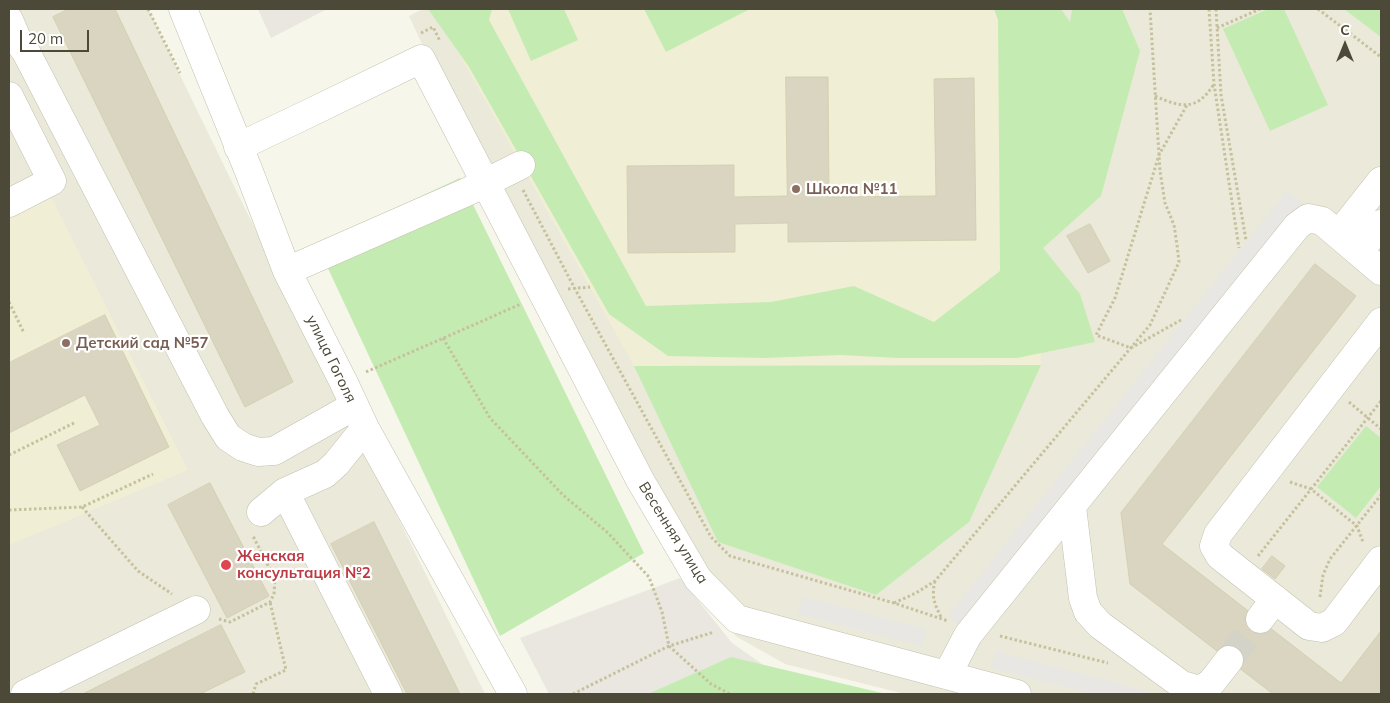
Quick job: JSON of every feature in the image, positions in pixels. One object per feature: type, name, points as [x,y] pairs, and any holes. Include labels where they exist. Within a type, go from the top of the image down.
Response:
[{"type":"street","points":[[12,9],[9,19],[18,41],[26,52],[201,390],[228,437],[243,448],[258,452],[274,451],[359,417]]},
{"type":"street","name":"улица Гоголя","points":[[183,9],[287,270],[359,417],[513,694]]},
{"type":"street","name":"Весенняя улица","points":[[238,146],[421,59],[640,480],[698,579],[737,619]]},
{"type":"street","points":[[9,96],[52,181],[9,203]]},
{"type":"street","points":[[287,270],[486,183],[517,167]]},
{"type":"street","points":[[1349,243],[1381,180]]},
{"type":"street","points":[[948,675],[968,635],[1297,226],[1308,218],[1322,221],[1381,271]]},
{"type":"street","points":[[1349,243],[1381,224]]},
{"type":"street","points":[[1378,565],[1334,622],[1322,628],[1309,626],[1268,610],[1243,574],[1220,556],[1214,546],[1218,534],[1381,322]]},
{"type":"street","points":[[261,512],[285,492],[325,474],[336,464],[359,417]]},
{"type":"street","points":[[285,492],[388,694]]},
{"type":"street","points":[[1072,507],[1083,598],[1088,612],[1100,625],[1182,686],[1199,690],[1212,683],[1229,660]]},
{"type":"street","points":[[25,694],[196,610]]},
{"type":"street","points":[[737,619],[1017,694]]},
{"type":"path","points":[[894,603],[916,593],[935,581],[1131,348],[1150,325],[1178,262],[1174,225],[1165,203],[1160,171],[1150,9]]},
{"type":"path","points":[[1209,9],[1214,84],[1239,248]]},
{"type":"path","points":[[1216,9],[1222,96],[1246,240]]},
{"type":"path","points":[[1217,28],[1260,9]]},
{"type":"path","points":[[1318,9],[1381,57]]},
{"type":"path","points":[[1155,96],[1173,104],[1187,105],[1199,101],[1214,84]]},
{"type":"path","points":[[1181,320],[1131,348],[1096,335],[1115,298],[1159,155],[1187,105]]},
{"type":"path","points":[[517,167],[575,289],[711,537],[730,556],[894,603],[973,630],[1117,665]]},
{"type":"path","points":[[566,289],[590,287]]},
{"type":"path","points":[[9,302],[24,333]]},
{"type":"path","points":[[361,374],[524,302]]},
{"type":"path","points":[[443,338],[490,418],[563,495],[608,533],[649,577],[662,612],[669,646],[711,684],[730,694]]},
{"type":"path","points":[[1331,387],[1381,429]]},
{"type":"path","points":[[1243,574],[1381,400]]},
{"type":"path","points":[[9,455],[76,422]]},
{"type":"path","points":[[1266,473],[1311,489],[1357,526],[1378,565]]},
{"type":"path","points":[[9,510],[82,507],[153,474]]},
{"type":"path","points":[[1322,628],[1320,593],[1323,575],[1330,559],[1381,495]]},
{"type":"path","points":[[82,507],[138,571],[196,610],[230,622],[270,602],[274,594],[275,579],[249,529],[251,518],[261,512]]},
{"type":"path","points":[[935,581],[932,592],[934,604],[942,620]]},
{"type":"path","points":[[253,694],[256,684],[286,670],[270,602]]},
{"type":"path","points":[[573,694],[669,646],[731,627],[737,619]]},
{"type":"shaded area","points":[[9,9],[148,9],[485,694],[9,694]]},
{"type":"shaded area","points":[[258,9],[327,9],[271,38]]},
{"type":"shaded area","points":[[423,9],[1381,9],[1381,694],[905,694],[785,664],[737,637],[680,574],[599,424],[409,16]]},
{"type":"shaded area","name":"Школа №11","points":[[434,9],[1012,9],[1039,199],[1041,365],[634,366]]},
{"type":"shaded area","points":[[1287,191],[1303,204],[964,628],[948,616]]},
{"type":"shaded area","name":"Детский сад №57","points":[[50,195],[188,470],[9,545],[9,216]]},
{"type":"shaded area","points":[[680,578],[732,643],[805,694],[549,694],[520,638]]},
{"type":"shaded area","points":[[803,597],[926,629],[921,646],[798,614]]},
{"type":"shaded area","points":[[996,651],[1150,692],[1149,694],[1091,694],[991,668]]},
{"type":"green space","points":[[428,9],[492,9],[489,20],[646,306],[771,302],[854,286],[934,322],[1000,271],[998,20],[994,9],[1061,9],[1070,22],[1072,9],[1122,9],[1140,51],[1101,196],[1043,248],[1080,294],[1095,342],[1017,358],[898,358],[840,355],[765,358],[668,356],[609,314],[469,67]]},
{"type":"green space","points":[[508,9],[564,9],[578,40],[531,61]]},
{"type":"green space","points":[[644,9],[750,9],[666,52]]},
{"type":"green space","points":[[1268,9],[1284,9],[1328,105],[1270,131],[1223,29]]},
{"type":"green space","points":[[1344,9],[1381,9],[1381,37]]},
{"type":"green space","points":[[460,178],[644,553],[500,636],[317,245]]},
{"type":"green space","points":[[1041,365],[969,522],[876,595],[718,542],[634,366]]},
{"type":"green space","points":[[1366,426],[1381,438],[1381,486],[1356,518],[1317,487]]},
{"type":"green space","points":[[731,657],[886,694],[648,694]]},
{"type":"building","points":[[69,9],[115,9],[293,382],[245,407],[53,17]]},
{"type":"building","points":[[786,77],[828,77],[829,197],[936,196],[934,79],[974,78],[976,240],[788,242],[788,223],[735,224],[735,252],[628,253],[627,166],[734,165],[734,197],[787,196]]},
{"type":"building","points":[[1090,224],[1110,261],[1088,273],[1067,236]]},
{"type":"building","points":[[1315,264],[1356,296],[1162,544],[1341,683],[1381,631],[1381,694],[1273,694],[1130,584],[1121,513]]},
{"type":"building","points":[[105,315],[169,447],[80,491],[57,445],[100,425],[85,395],[9,433],[9,363]]},
{"type":"building","name":"Женская консультация №2","points":[[210,483],[269,596],[227,618],[168,505]]},
{"type":"building","points":[[374,522],[460,694],[407,694],[331,544]]},
{"type":"building","points":[[1272,556],[1285,566],[1275,579],[1262,569]]},
{"type":"building","points":[[221,625],[245,672],[200,694],[83,694]]},
{"type":"tunnel","points":[[1229,660],[1260,619]]},
{"type":"place","name":"Школа №11","points":[[796,189]]},
{"type":"place","name":"Детский сад №57","points":[[66,343]]},
{"type":"place","name":"Женская консультация №2","points":[[226,565]]}]
